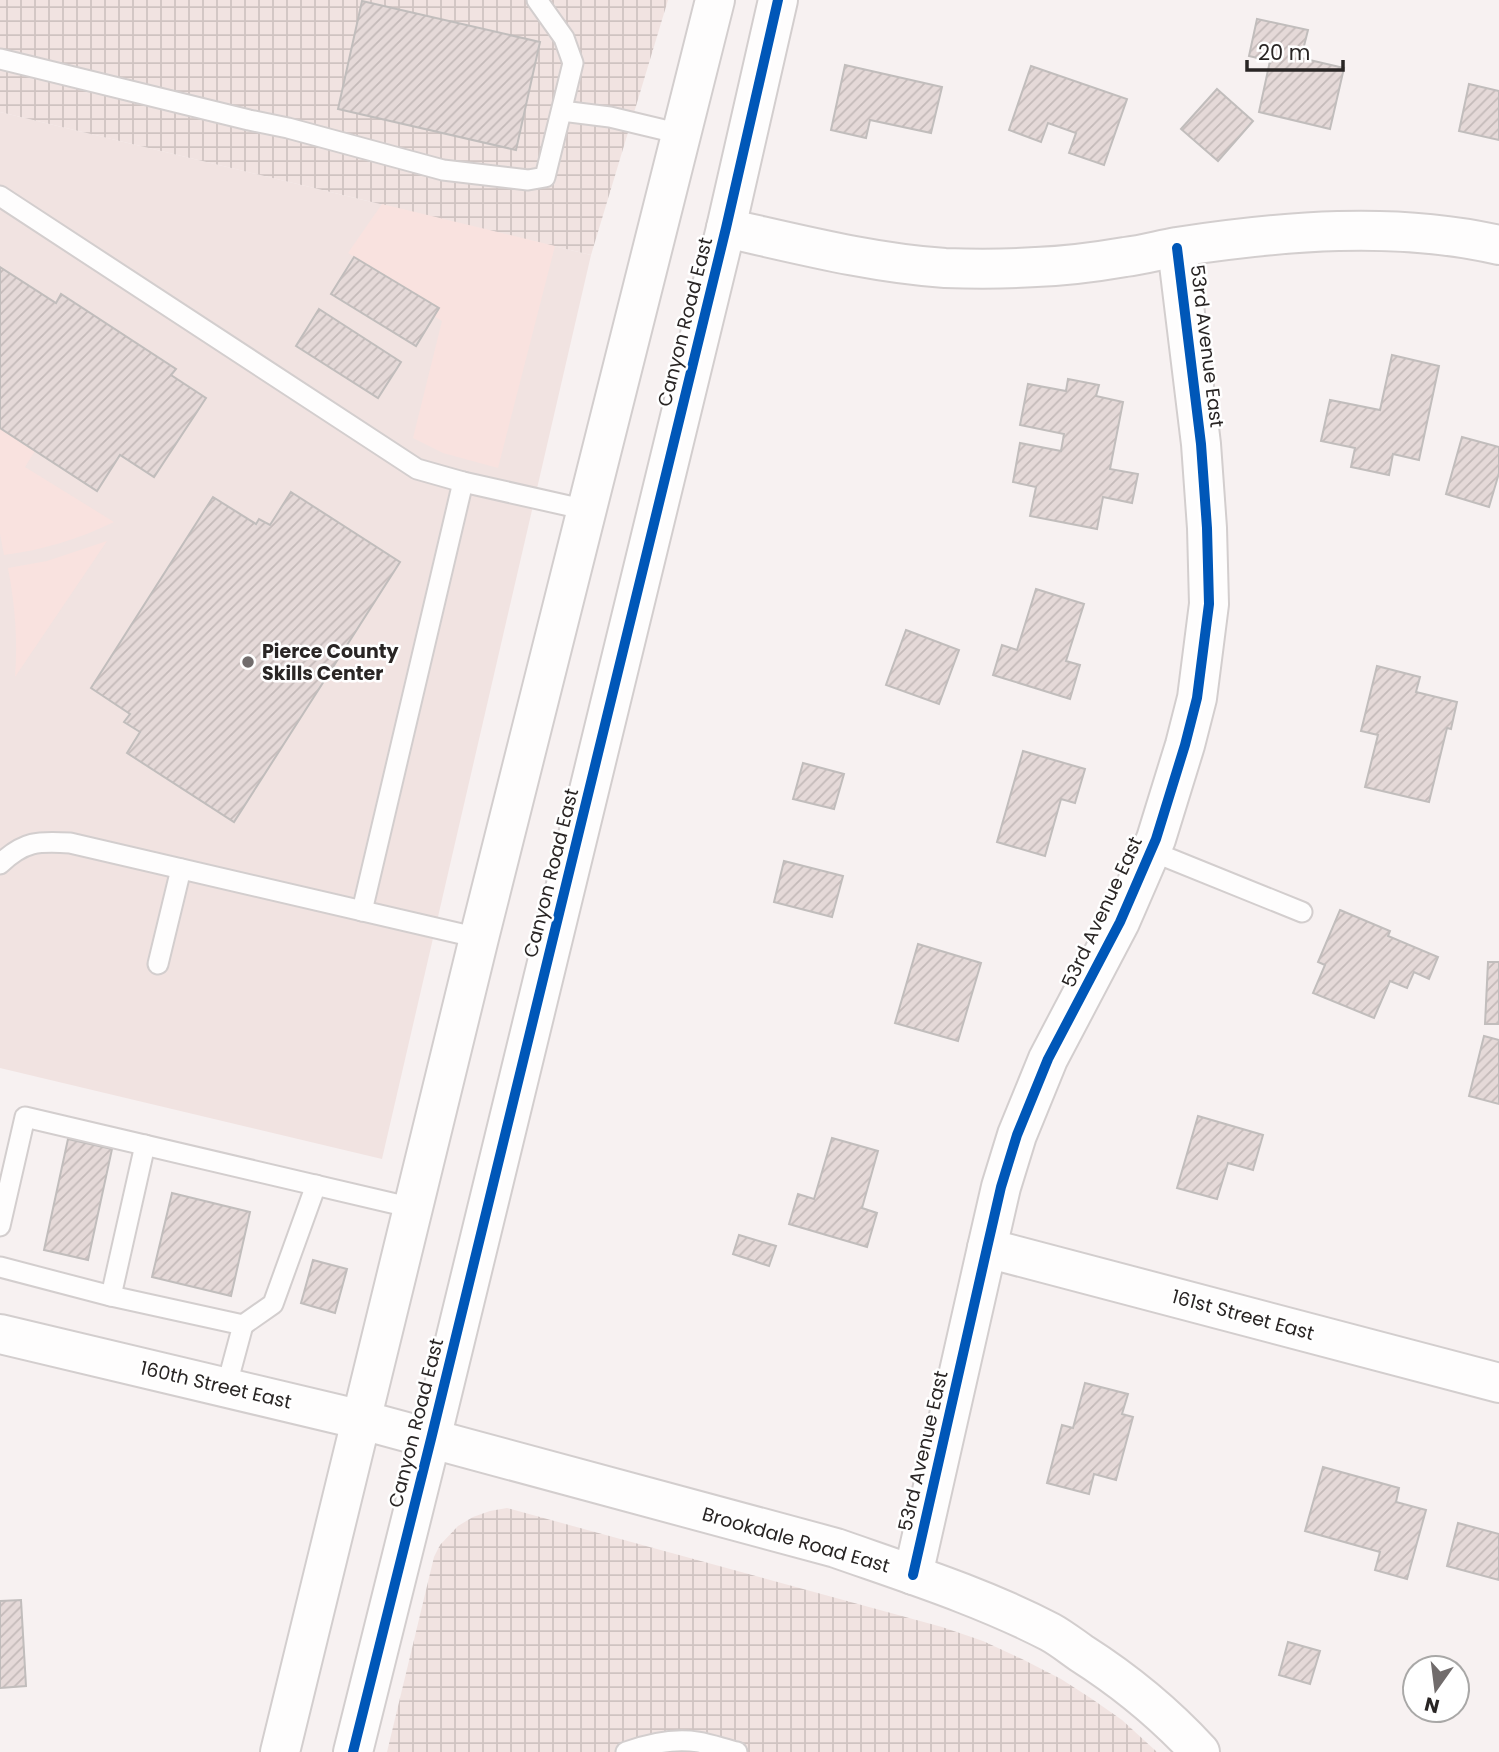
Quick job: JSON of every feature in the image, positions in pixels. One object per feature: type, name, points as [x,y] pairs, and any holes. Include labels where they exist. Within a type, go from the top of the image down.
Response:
[{"type":"main road","points":[[280,1752],[479,938],[715,0]]},
{"type":"main road","name":"Canyon Road East","points":[[353,1752],[726,228],[778,0]]},
{"type":"main road","points":[[726,228],[825,250],[946,268],[1036,267],[1334,230],[1444,235],[1499,245]]},
{"type":"main road","name":"53rd Avenue East","points":[[913,1575],[986,1248],[1017,1135],[1043,1072],[1120,922],[1156,839],[1197,698],[1209,604],[1201,444],[1177,248]]},
{"type":"main road","name":"161st Street East","points":[[986,1248],[1499,1382]]},
{"type":"main road","name":"160th Street East","points":[[0,1334],[431,1438]]},
{"type":"main road","name":"Brookdale Road East","points":[[431,1438],[836,1548],[1001,1609],[1051,1633],[1095,1662],[1178,1728],[1200,1752]]},
{"type":"lane","points":[[0,59],[288,128],[443,170],[528,180],[545,177],[573,63],[564,38],[537,0]]},
{"type":"lane","points":[[562,111],[610,117],[681,134]]},
{"type":"lane","points":[[0,196],[417,468],[463,482],[587,510]]},
{"type":"lane","points":[[362,911],[463,482]]},
{"type":"lane","points":[[0,864],[14,850],[31,844],[47,841],[69,843],[479,938]]},
{"type":"lane","points":[[1151,851],[1302,912]]},
{"type":"lane","points":[[158,964],[181,869]]},
{"type":"lane","points":[[0,1226],[25,1117],[414,1208]]},
{"type":"lane","points":[[111,1296],[145,1145]]},
{"type":"lane","points":[[226,1388],[243,1325],[273,1304],[316,1185]]},
{"type":"lane","points":[[0,1267],[111,1296],[243,1325]]},
{"type":"lane","points":[[626,1752],[669,1742],[696,1741],[737,1752]]},
{"type":"shaded area","points":[[0,0],[668,0],[591,255],[0,112]]},
{"type":"shaded area","name":"Pierce County Skills Center","points":[[0,112],[591,255],[382,1159],[0,1068]]},
{"type":"shaded area","points":[[382,204],[555,246],[498,468],[443,453],[413,438],[442,321],[434,316],[439,308],[348,253]]},
{"type":"shaded area","points":[[0,428],[35,451],[25,467],[114,522],[61,543],[4,555],[0,534]]},
{"type":"shaded area","points":[[107,541],[15,677],[15,622],[8,568],[47,561]]},
{"type":"shaded area","points":[[507,1508],[942,1627],[983,1641],[1061,1679],[1122,1720],[1157,1752],[387,1752],[434,1557],[440,1545],[458,1526],[473,1517]]},
{"type":"building","points":[[362,1],[540,42],[516,150],[338,109]]},
{"type":"building","points":[[1257,19],[1308,30],[1301,58],[1344,68],[1330,129],[1259,112],[1270,61],[1249,56]]},
{"type":"building","points":[[845,65],[942,87],[931,133],[870,120],[866,138],[831,130]]},
{"type":"building","points":[[1031,66],[1127,99],[1104,165],[1069,153],[1076,133],[1048,123],[1041,142],[1009,130]]},
{"type":"building","points":[[1469,84],[1499,91],[1499,140],[1459,131]]},
{"type":"building","points":[[1217,89],[1253,121],[1218,161],[1181,129]]},
{"type":"building","points":[[354,257],[439,308],[416,346],[331,294]]},
{"type":"building","points":[[0,267],[56,303],[61,294],[176,369],[171,375],[206,398],[154,477],[120,455],[97,491],[0,428]]},
{"type":"building","points":[[319,309],[401,362],[378,398],[296,346]]},
{"type":"building","points":[[1392,355],[1439,366],[1419,460],[1393,454],[1389,475],[1351,467],[1355,448],[1321,441],[1330,400],[1380,410]]},
{"type":"building","points":[[1068,379],[1099,385],[1096,396],[1123,402],[1110,469],[1138,474],[1132,503],[1103,497],[1097,529],[1030,516],[1036,487],[1013,482],[1020,443],[1061,451],[1064,434],[1020,425],[1028,384],[1066,391]]},
{"type":"building","points":[[1462,437],[1499,447],[1499,473],[1489,507],[1446,494]]},
{"type":"building","points":[[291,492],[400,562],[234,822],[127,753],[140,732],[124,722],[130,714],[91,688],[213,497],[256,524],[259,519],[270,525]]},
{"type":"building","points":[[1036,589],[1084,604],[1066,661],[1080,665],[1070,699],[993,675],[1002,645],[1017,650]]},
{"type":"building","points":[[906,630],[959,650],[939,704],[886,685]]},
{"type":"building","points":[[1377,666],[1420,677],[1416,692],[1457,702],[1451,729],[1447,728],[1429,802],[1365,787],[1378,735],[1361,731]]},
{"type":"building","points":[[1023,751],[1085,769],[1075,803],[1061,799],[1045,856],[997,842]]},
{"type":"building","points":[[803,763],[844,774],[834,809],[793,799]]},
{"type":"building","points":[[784,861],[843,876],[832,917],[774,902]]},
{"type":"building","points":[[1340,910],[1390,931],[1388,936],[1438,957],[1429,979],[1414,972],[1407,988],[1390,981],[1374,1018],[1313,993],[1325,965],[1318,962]]},
{"type":"building","points":[[918,944],[981,963],[958,1041],[895,1023]]},
{"type":"building","points":[[1488,962],[1499,962],[1499,1024],[1485,1024]]},
{"type":"building","points":[[1484,1036],[1499,1040],[1499,1104],[1469,1096]]},
{"type":"building","points":[[1198,1116],[1263,1135],[1253,1170],[1228,1163],[1217,1199],[1177,1188]]},
{"type":"building","points":[[832,1138],[878,1151],[862,1208],[877,1213],[867,1247],[789,1224],[798,1194],[814,1199]]},
{"type":"building","points":[[68,1139],[112,1149],[88,1260],[44,1250]]},
{"type":"building","points":[[172,1193],[250,1212],[231,1296],[152,1277]]},
{"type":"building","points":[[739,1235],[776,1246],[769,1266],[733,1254]]},
{"type":"building","points":[[313,1260],[347,1269],[335,1313],[301,1303]]},
{"type":"building","points":[[1085,1383],[1128,1394],[1122,1414],[1133,1417],[1116,1480],[1094,1474],[1089,1494],[1047,1483],[1062,1425],[1073,1428]]},
{"type":"building","points":[[1323,1467],[1399,1488],[1396,1502],[1426,1510],[1407,1579],[1375,1570],[1380,1552],[1305,1531]]},
{"type":"building","points":[[1458,1523],[1499,1534],[1499,1580],[1447,1566]]},
{"type":"building","points":[[21,1600],[26,1686],[0,1688],[0,1601]]},
{"type":"building","points":[[1288,1642],[1320,1651],[1310,1684],[1279,1675]]},
{"type":"cycle path","points":[[353,1752],[726,228],[778,0]]},
{"type":"cycle path","points":[[913,1575],[1001,1187],[1017,1135],[1048,1059],[1120,922],[1156,839],[1197,698],[1209,604],[1207,528],[1201,444],[1177,248]]},
{"type":"place","name":"Pierce County Skills Center","points":[[248,662]]}]
